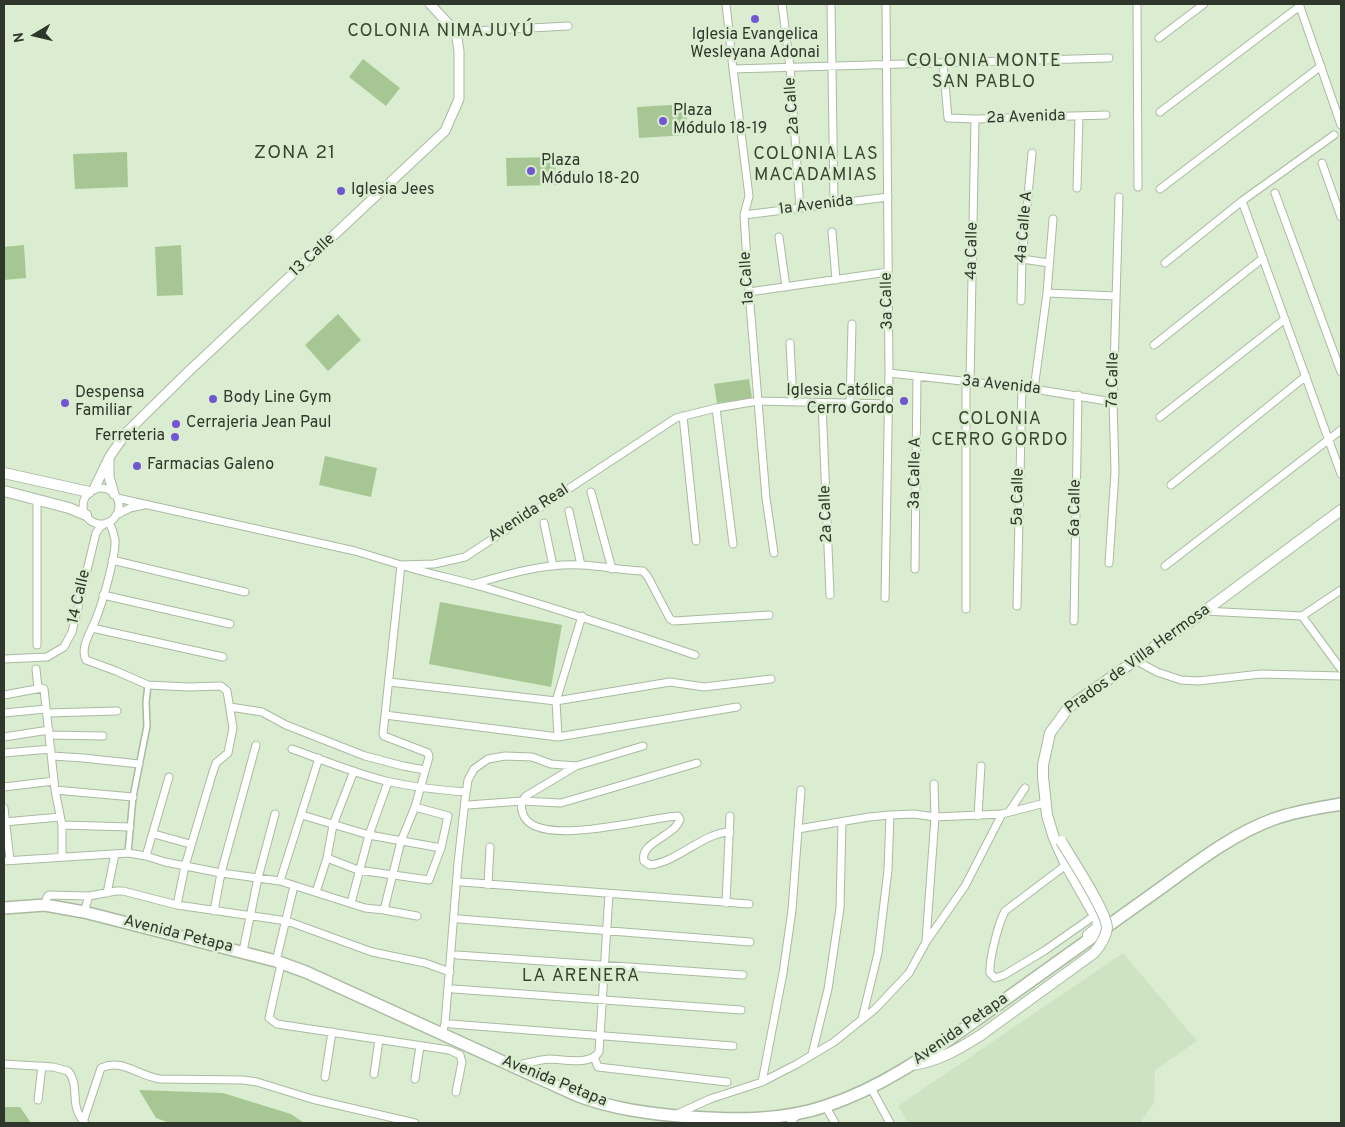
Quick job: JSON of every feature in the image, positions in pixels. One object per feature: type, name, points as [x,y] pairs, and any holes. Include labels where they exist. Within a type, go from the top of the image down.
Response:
[{"type":"main road","points":[[4,473],[92,491]]},
{"type":"main road","points":[[4,491],[68,508],[87,517]]},
{"type":"main road","name":"Prados de Villa Hermosa","points":[[1094,916],[1066,865],[1054,838],[1047,815],[1043,777],[1044,754],[1050,734],[1058,720],[1069,707],[1341,510]]},
{"type":"main road","name":"Avenida Petapa","points":[[4,908],[45,905],[84,912],[279,962],[306,972],[586,1099],[619,1108],[673,1116],[746,1120],[800,1113],[826,1107],[871,1088],[936,1049],[1212,852],[1243,832],[1285,815],[1341,804]]},
{"type":"main road","points":[[911,1065],[929,1063],[966,1045],[1094,953],[1103,942],[1107,927],[1103,913],[1047,815]]},
{"type":"main road","points":[[1085,942],[1089,933],[1098,925],[1094,916]]},
{"type":"street","points":[[430,4],[456,32],[568,26]]},
{"type":"street","name":"1a Calle","points":[[726,4],[732,69],[749,196],[744,215],[749,292],[766,498],[774,553]]},
{"type":"street","name":"2a Calle","points":[[782,4],[790,67],[800,208]]},
{"type":"street","points":[[831,4],[834,204]]},
{"type":"street","name":"3a Calle","points":[[885,598],[889,404],[886,4]]},
{"type":"street","points":[[1137,4],[1138,187]]},
{"type":"street","points":[[1159,38],[1204,4]]},
{"type":"street","points":[[1160,112],[1299,5],[1341,125]]},
{"type":"street","name":"13 Calle","points":[[92,491],[110,456],[127,432],[189,371],[445,131],[459,99],[459,51],[456,32]]},
{"type":"street","points":[[732,69],[1109,58]]},
{"type":"street","name":"2a Avenida","points":[[943,63],[947,116],[950,118],[1106,115]]},
{"type":"street","points":[[1160,189],[1321,66]]},
{"type":"street","points":[[1077,188],[1079,116]]},
{"type":"street","name":"4a Calle","points":[[966,608],[968,382],[976,119]]},
{"type":"street","points":[[1165,262],[1242,202],[1334,135]]},
{"type":"street","name":"4a Calle A","points":[[1021,301],[1022,259],[1032,153]]},
{"type":"street","points":[[1322,163],[1341,217]]},
{"type":"street","points":[[1276,193],[1341,372]]},
{"type":"street","name":"1a Avenida","points":[[744,215],[888,197]]},
{"type":"street","name":"7a Calle","points":[[1109,563],[1115,472],[1113,402],[1119,197]]},
{"type":"street","points":[[1242,202],[1341,474]]},
{"type":"street","points":[[1034,389],[1047,293],[1052,219]]},
{"type":"street","points":[[832,232],[836,280]]},
{"type":"street","points":[[779,237],[786,287]]},
{"type":"street","points":[[1154,345],[1263,258]]},
{"type":"street","points":[[1022,259],[1049,263]]},
{"type":"street","points":[[749,292],[888,272]]},
{"type":"street","points":[[1047,293],[1116,296]]},
{"type":"street","points":[[1160,417],[1285,319]]},
{"type":"street","points":[[850,404],[852,324]]},
{"type":"street","points":[[790,342],[793,402]]},
{"type":"street","name":"3a Avenida","points":[[889,373],[1034,389],[1113,402]]},
{"type":"street","name":"3a Calle A","points":[[915,569],[917,376]]},
{"type":"street","points":[[1171,484],[1306,376]]},
{"type":"street","name":"5a Calle","points":[[1017,606],[1022,388]]},
{"type":"street","name":"6a Calle","points":[[1074,621],[1078,395]]},
{"type":"street","name":"Avenida Real","points":[[116,496],[355,552],[401,565],[434,564],[464,558],[676,418],[716,408],[758,401],[889,404]]},
{"type":"street","name":"2a Calle","points":[[822,403],[830,595]]},
{"type":"street","points":[[716,408],[732,544]]},
{"type":"street","points":[[683,416],[696,540]]},
{"type":"street","points":[[1165,566],[1341,430]]},
{"type":"street","points":[[110,456],[109,477],[116,496],[119,507],[116,516],[108,523],[95,523],[87,517],[84,502],[92,491],[107,489],[116,496]]},
{"type":"street","points":[[590,492],[612,569]]},
{"type":"street","points":[[37,500],[38,645]]},
{"type":"street","name":"Avenida Real","points":[[116,516],[137,506],[159,506]]},
{"type":"street","points":[[569,511],[581,565]]},
{"type":"street","name":"14 Calle","points":[[87,517],[92,545]]},
{"type":"street","points":[[108,523],[113,530],[115,541],[112,560],[103,595],[84,652],[86,660],[116,670],[148,685],[221,686],[227,690],[233,728],[228,753],[220,759],[214,769],[190,844],[178,905]]},
{"type":"street","name":"14 Calle","points":[[4,659],[47,657],[64,647],[72,632],[92,545],[98,529],[108,523]]},
{"type":"street","points":[[544,523],[553,566]]},
{"type":"street","points":[[112,560],[245,592]]},
{"type":"street","points":[[384,910],[401,841],[415,807],[429,757],[428,754],[383,735],[401,565],[474,584],[582,616],[695,656]]},
{"type":"street","points":[[474,584],[506,574],[553,566],[581,565],[645,572],[670,618],[674,621],[769,615]]},
{"type":"street","points":[[1204,611],[1302,616],[1341,590]]},
{"type":"street","points":[[103,595],[230,624]]},
{"type":"street","points":[[558,737],[556,701],[582,616]]},
{"type":"street","points":[[1302,616],[1341,669]]},
{"type":"street","points":[[92,628],[223,657]]},
{"type":"street","points":[[1135,660],[1157,672],[1181,680],[1198,681],[1261,674],[1341,676]]},
{"type":"street","points":[[36,669],[38,688]]},
{"type":"street","points":[[389,682],[556,701],[670,682],[704,687],[771,679]]},
{"type":"street","points":[[128,852],[133,797],[147,726],[148,685]]},
{"type":"street","points":[[4,695],[38,688],[44,689],[55,790],[62,825],[62,856]]},
{"type":"street","points":[[230,707],[262,712],[286,725],[366,756],[426,770]]},
{"type":"street","points":[[385,715],[558,737],[737,708]]},
{"type":"street","points":[[4,713],[117,711]]},
{"type":"street","points":[[4,737],[49,733],[103,736]]},
{"type":"street","points":[[214,911],[221,873],[256,745]]},
{"type":"street","points":[[643,746],[576,766],[526,796],[522,801],[521,808],[526,822],[533,826],[564,831],[606,828],[678,816],[680,822],[673,831],[645,849],[644,861],[650,865],[676,856],[714,835],[730,832]]},
{"type":"street","points":[[292,748],[354,772],[388,782],[466,792]]},
{"type":"street","points":[[4,754],[51,753],[140,764]]},
{"type":"street","points":[[442,1033],[445,1024],[458,864],[468,780],[474,770],[488,758],[519,755],[532,757],[551,764],[576,766]]},
{"type":"street","points":[[280,881],[318,758]]},
{"type":"street","points":[[468,805],[522,801],[562,803],[697,763]]},
{"type":"street","points":[[978,816],[981,766]]},
{"type":"street","points":[[316,892],[327,858],[333,825],[354,772]]},
{"type":"street","points":[[146,856],[154,834],[169,777]]},
{"type":"street","points":[[4,787],[54,781]]},
{"type":"street","points":[[350,903],[358,870],[388,782]]},
{"type":"street","points":[[926,942],[935,816],[934,784]]},
{"type":"street","points":[[673,1116],[710,1099],[762,1082],[797,1064],[834,1042],[876,1009],[908,973],[926,942],[965,886],[1006,813],[1025,788]]},
{"type":"street","points":[[55,790],[133,797]]},
{"type":"street","points":[[762,1082],[792,910],[801,790]]},
{"type":"street","points":[[798,829],[890,815],[978,816],[1006,813],[1045,803]]},
{"type":"street","points":[[327,858],[358,870],[428,880],[441,848],[448,818],[447,815],[415,807]]},
{"type":"street","points":[[4,808],[7,861],[128,852],[165,862],[221,873],[280,881],[364,908],[417,916]]},
{"type":"street","points":[[243,952],[258,878],[275,814]]},
{"type":"street","points":[[302,814],[369,835],[441,848]]},
{"type":"street","points":[[862,1020],[878,953],[888,870],[890,815]]},
{"type":"street","points":[[726,902],[730,816]]},
{"type":"street","points":[[5,822],[60,817]]},
{"type":"street","points":[[812,1054],[828,989],[840,908],[842,822]]},
{"type":"street","points":[[62,825],[130,827]]},
{"type":"street","points":[[154,834],[190,844]]},
{"type":"street","points":[[488,885],[490,847]]},
{"type":"street","points":[[107,893],[115,854]]},
{"type":"street","points":[[1066,865],[1005,911],[1000,922],[990,973],[995,978],[1004,975],[1044,951],[1094,916]]},
{"type":"street","points":[[462,882],[749,904]]},
{"type":"street","points":[[294,886],[269,1018],[277,1024],[444,1050],[460,1055],[459,1080],[456,1092]]},
{"type":"street","points":[[45,905],[49,895],[89,896],[123,891],[178,905],[250,914],[286,921],[372,952],[425,964],[450,972]]},
{"type":"street","points":[[512,1066],[548,1059],[581,1060],[594,1058],[599,1052],[609,894]]},
{"type":"street","points":[[84,912],[89,896]]},
{"type":"street","points":[[459,919],[750,942]]},
{"type":"street","points":[[457,955],[743,976]]},
{"type":"street","points":[[454,989],[741,1010]]},
{"type":"street","points":[[450,1024],[733,1046]]},
{"type":"street","points":[[325,1077],[332,1032]]},
{"type":"street","points":[[374,1074],[379,1040]]},
{"type":"street","points":[[444,1050],[455,1040]]},
{"type":"street","points":[[415,1079],[420,1046]]},
{"type":"street","points":[[594,1058],[598,1067],[726,1082]]},
{"type":"street","points":[[4,1064],[42,1066],[68,1071],[72,1076],[75,1105],[84,1122]]},
{"type":"street","points":[[84,1122],[101,1068],[110,1064],[120,1065],[150,1078],[257,1082],[312,1100],[388,1120],[415,1123]]},
{"type":"street","points":[[38,1100],[42,1066]]},
{"type":"street","points":[[871,1088],[890,1123]]},
{"type":"street","points":[[826,1107],[835,1123]]},
{"type":"street","points":[[790,1123],[800,1113]]},
{"type":"shaded area","points":[[363,59],[400,88],[386,106],[349,77]]},
{"type":"shaded area","name":"Plaza Módulo 18-19","points":[[686,104],[688,135],[639,138],[637,107]]},
{"type":"shaded area","points":[[127,152],[128,187],[75,189],[73,154]]},
{"type":"shaded area","name":"Plaza Módulo 18-20","points":[[555,157],[556,185],[507,186],[506,158]]},
{"type":"shaded area","points":[[24,245],[26,278],[4,280],[4,247]]},
{"type":"shaded area","points":[[181,245],[183,295],[157,296],[155,247]]},
{"type":"shaded area","points":[[338,314],[361,340],[328,371],[305,345]]},
{"type":"shaded area","points":[[749,379],[752,398],[717,403],[714,384]]},
{"type":"shaded area","points":[[325,456],[377,468],[371,497],[319,485]]},
{"type":"shaded area","points":[[440,602],[562,625],[551,687],[429,664]]},
{"type":"shaded area","points":[[1123,953],[1197,1041],[1155,1070],[1154,1103],[1140,1123],[908,1123],[898,1106]]},
{"type":"shaded area","points":[[139,1090],[223,1093],[291,1114],[304,1123],[170,1123],[156,1118]]},
{"type":"shaded area","points":[[4,1107],[20,1107],[31,1123],[4,1123]]},
{"type":"place","name":"Iglesia Evangelica Wesleyana Adonai","points":[[755,19]]},
{"type":"place","name":"Plaza Módulo 18-19","points":[[663,121]]},
{"type":"place","name":"Plaza Módulo 18-20","points":[[531,171]]},
{"type":"place","name":"Iglesia Jees","points":[[341,191]]},
{"type":"place","name":"Body Line Gym","points":[[213,399]]},
{"type":"place","name":"Iglesia Católica Cerro Gordo","points":[[904,401]]},
{"type":"place","name":"Despensa Familiar","points":[[65,403]]},
{"type":"place","name":"Cerrajeria Jean Paul","points":[[176,424]]},
{"type":"place","name":"Ferreteria","points":[[175,437]]},
{"type":"place","name":"Farmacias Galeno","points":[[137,466]]},
{"type":"district","name":"COLONIA NIMAJUYÚ","points":[[441,32]]},
{"type":"district","name":"COLONIA MONTE SAN PABLO","points":[[984,72]]},
{"type":"district","name":"ZONA 21","points":[[295,154]]},
{"type":"district","name":"COLONIA LAS MACADAMIAS","points":[[816,165]]},
{"type":"district","name":"COLONIA CERRO GORDO","points":[[1000,430]]},
{"type":"district","name":"LA ARENERA","points":[[581,977]]}]
